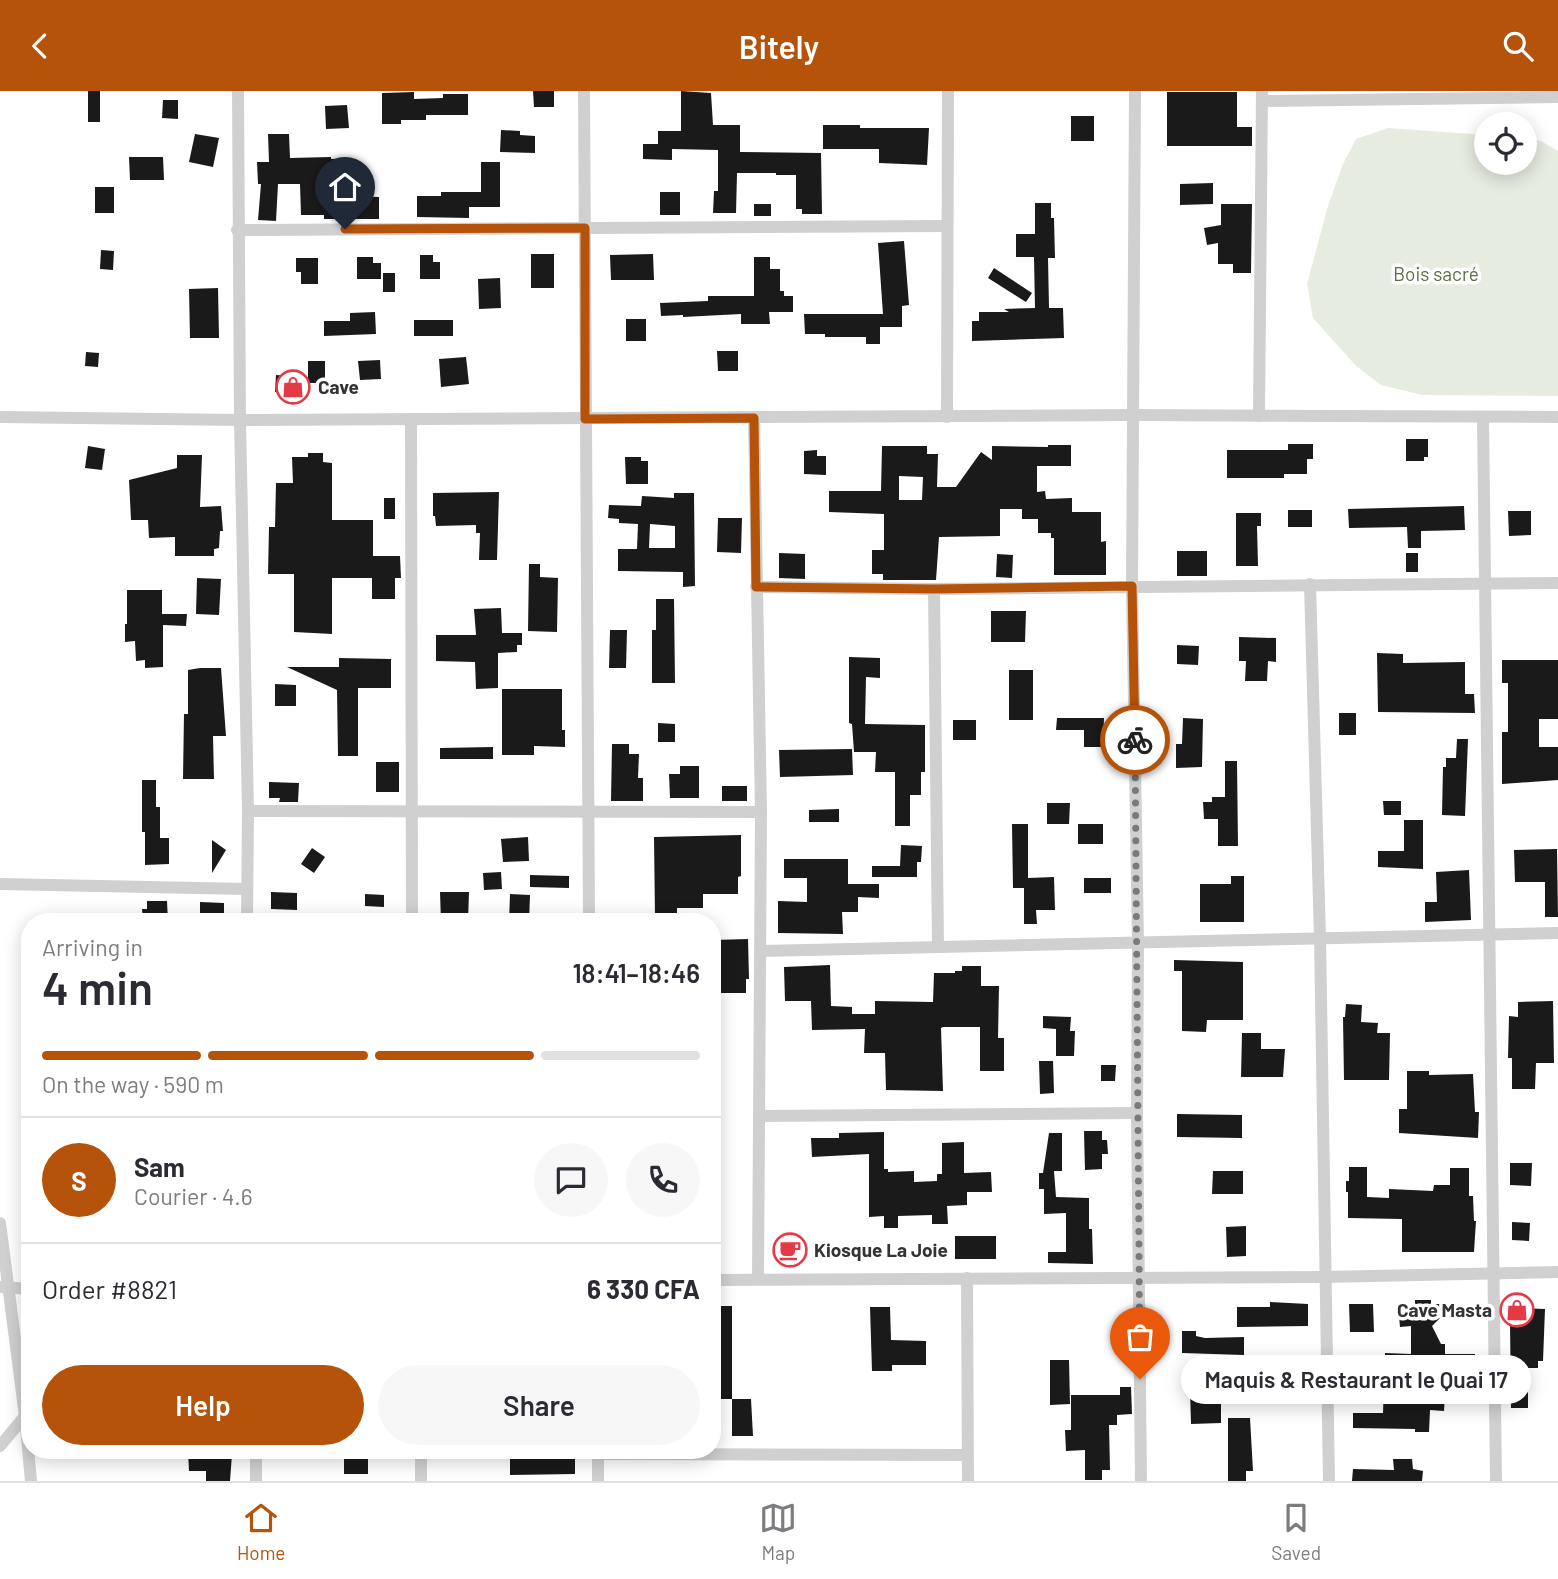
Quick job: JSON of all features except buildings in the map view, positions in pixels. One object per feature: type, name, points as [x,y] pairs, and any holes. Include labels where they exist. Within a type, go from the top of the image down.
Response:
[{"type":"street","points":[[238,91],[237,230],[248,811],[247,913]]},
{"type":"street","points":[[584,91],[589,913]]},
{"type":"street","points":[[947,417],[948,91]]},
{"type":"street","points":[[1135,91],[1132,586],[1138,942],[1141,1481]]},
{"type":"street","points":[[1259,416],[1262,96],[1558,97]]},
{"type":"street","points":[[237,230],[947,226]]},
{"type":"street","points":[[0,417],[240,420],[1134,415],[1558,417]]},
{"type":"street","points":[[1483,417],[1496,1481]]},
{"type":"street","points":[[754,418],[761,812],[758,1279]]},
{"type":"street","points":[[411,419],[412,913]]},
{"type":"street","points":[[756,587],[934,589],[1558,583]]},
{"type":"street","points":[[1310,584],[1320,938],[1329,1481]]},
{"type":"street","points":[[934,589],[938,947]]},
{"type":"street","points":[[248,811],[761,812]]},
{"type":"street","points":[[0,884],[247,889]]},
{"type":"street","points":[[761,951],[1558,933]]},
{"type":"street","points":[[759,1116],[1137,1113]]},
{"type":"street","points":[[0,1223],[4,1288],[21,1392]]},
{"type":"street","points":[[721,1280],[1324,1277],[1558,1272]]},
{"type":"street","points":[[967,1278],[968,1481]]},
{"type":"street","points":[[0,1446],[21,1421]]},
{"type":"street","points":[[721,1454],[967,1455]]},
{"type":"street","points":[[28,1459],[30,1481]]},
{"type":"street","points":[[256,1459],[256,1481]]},
{"type":"street","points":[[421,1459],[421,1481]]},
{"type":"street","points":[[598,1459],[598,1481]]},
{"type":"green space","name":"Bois sacré","points":[[1388,128],[1474,134],[1474,175],[1537,175],[1537,141],[1558,151],[1558,396],[1422,395],[1381,385],[1356,366],[1313,318],[1307,284],[1328,206],[1343,164],[1356,139]]},
{"type":"way so far","points":[[1135,740],[1140,1379]]},
{"type":"place","name":"Cave","points":[[293,387]]},
{"type":"place","name":"Kiosque La Joie","points":[[790,1250]]},
{"type":"place","name":"Cave Masta","points":[[1517,1310]]},
{"type":"place","name":"Maquis & Restaurant le Quai 17","points":[[1140,1379]]},
{"type":"route","points":[[345,229],[585,228],[585,419],[754,418],[756,587],[934,589],[1132,586],[1135,740]]}]
